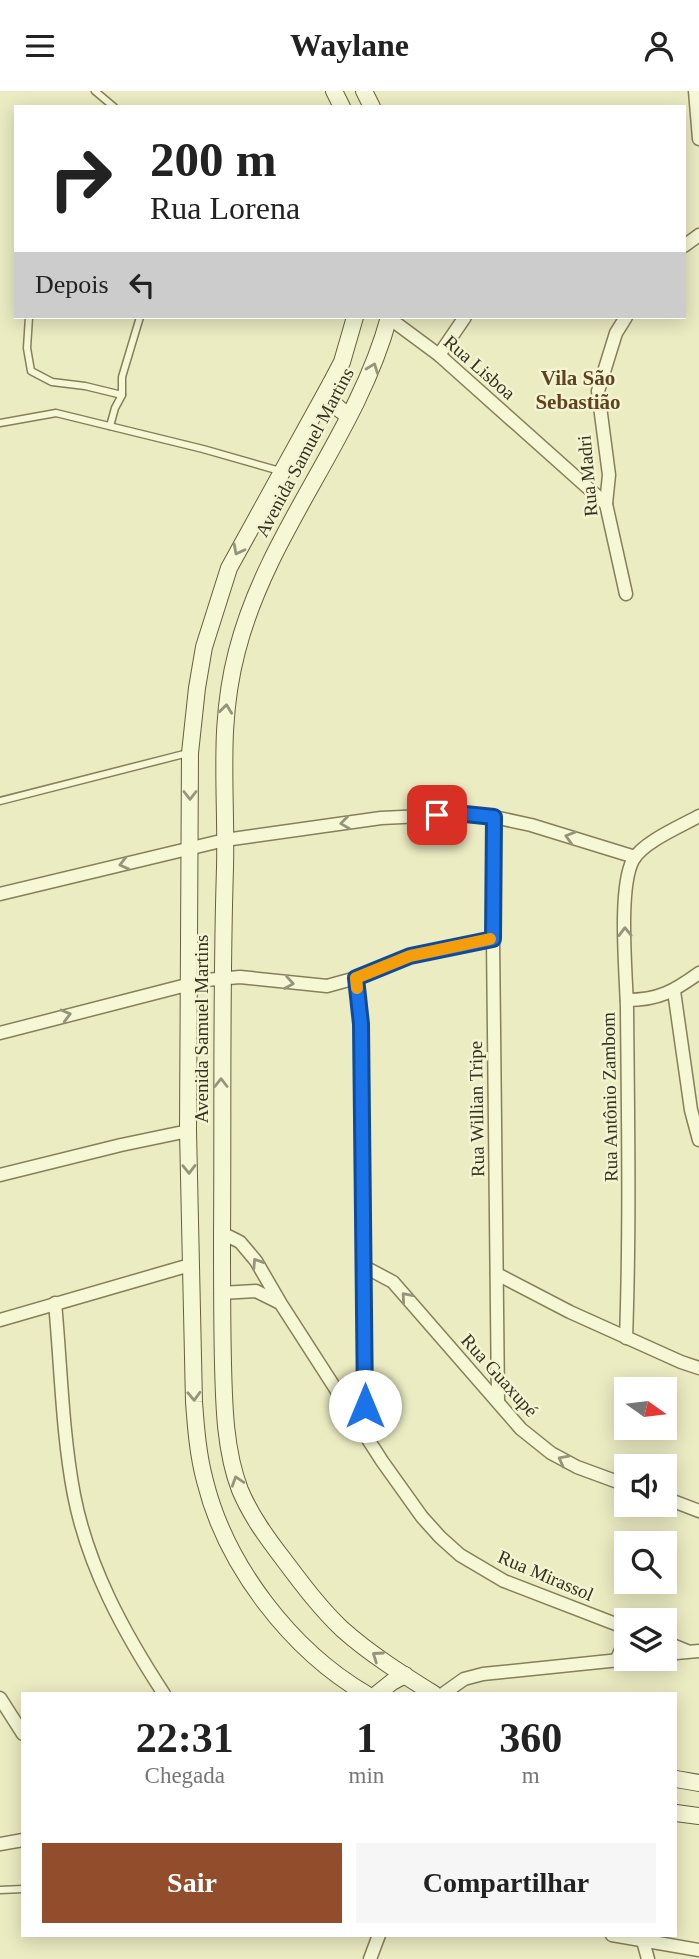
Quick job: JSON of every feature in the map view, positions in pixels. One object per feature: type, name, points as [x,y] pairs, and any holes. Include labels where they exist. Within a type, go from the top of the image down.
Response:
[{"type":"main road","name":"Avenida Samuel Martins","points":[[354,319],[342,362],[229,568],[204,647],[190,753],[188,1131],[194,1402],[197,1447],[206,1484],[233,1551],[283,1627],[318,1661],[363,1692]]},
{"type":"main road","name":"Avenida Samuel Martins","points":[[388,319],[369,378],[263,573],[237,650],[228,691],[223,730],[225,839],[221,1293],[224,1400],[233,1467],[246,1504],[259,1527],[314,1600],[340,1627],[371,1653],[431,1692]]},
{"type":"main road","points":[[331,383],[331,398],[335,408],[349,415]]},
{"type":"main road","points":[[191,1242],[222,1233]]},
{"type":"main road","points":[[191,1294],[221,1293]]},
{"type":"main road","points":[[380,1692],[405,1675]]},
{"type":"main road","points":[[677,1779],[699,1783]]},
{"type":"main road","points":[[677,1813],[699,1816]]},
{"type":"street","points":[[695,91],[699,139]]},
{"type":"street","name":"Rua Lisboa","points":[[392,319],[439,355],[606,504]]},
{"type":"street","points":[[439,355],[464,319]]},
{"type":"street","name":"Rua Madri","points":[[625,319],[616,333],[598,391],[609,475],[606,504],[626,594]]},
{"type":"street","points":[[0,894],[225,839],[381,818],[465,814],[494,817],[531,825],[635,857],[653,842],[699,816]]},
{"type":"street","name":"Rua Willian Tripe","points":[[494,817],[498,1401]]},
{"type":"street","name":"Rua Antônio Zambom","points":[[626,1338],[630,1244],[625,896],[627,874],[635,857]]},
{"type":"street","points":[[0,1034],[190,983],[222,978],[257,978],[317,987],[337,984],[410,956],[493,939]]},
{"type":"street","points":[[627,1000],[648,1000],[674,991],[699,972]]},
{"type":"street","points":[[356,978],[361,1024],[365,1431]]},
{"type":"street","points":[[674,991],[689,1097],[699,1140]]},
{"type":"street","points":[[0,1175],[188,1131]]},
{"type":"street","name":"Rua Mirassol","points":[[222,1233],[234,1238],[247,1249],[382,1461],[422,1517],[460,1555],[504,1581],[614,1623]]},
{"type":"street","points":[[0,1319],[190,1265]]},
{"type":"street","name":"Rua Guaxupé","points":[[363,1266],[393,1282],[521,1429],[551,1453],[577,1467],[614,1481]]},
{"type":"street","points":[[497,1274],[626,1338],[699,1368]]},
{"type":"street","points":[[221,1293],[256,1291],[281,1304]]},
{"type":"street","points":[[55,1303],[69,1467],[82,1529],[116,1613],[163,1692]]},
{"type":"street","points":[[677,1503],[699,1511]]},
{"type":"street","points":[[446,1692],[464,1679],[483,1674],[614,1661]]},
{"type":"street","points":[[0,1698],[21,1731]]},
{"type":"street","points":[[0,1845],[21,1840]]},
{"type":"street","points":[[369,1959],[378,1937]]},
{"type":"street","points":[[622,1937],[693,1950]]},
{"type":"street","points":[[643,1941],[648,1959]]},
{"type":"lane","points":[[94,91],[112,105]]},
{"type":"lane","points":[[29,319],[27,348],[31,371],[52,382],[122,395]]},
{"type":"lane","points":[[110,426],[122,395],[122,377],[139,319]]},
{"type":"lane","points":[[0,423],[56,413],[281,471]]},
{"type":"lane","points":[[0,801],[190,753]]},
{"type":"lane","points":[[0,1890],[21,1889]]},
{"type":"slow traffic","points":[[357,988],[356,978],[385,965],[430,951],[490,939]]},
{"type":"district","name":"Vila São Sebastião","points":[[578,390]]},
{"type":"route","points":[[365,1406],[361,1024],[356,978],[410,956],[493,939],[494,817],[437,815]]}]
